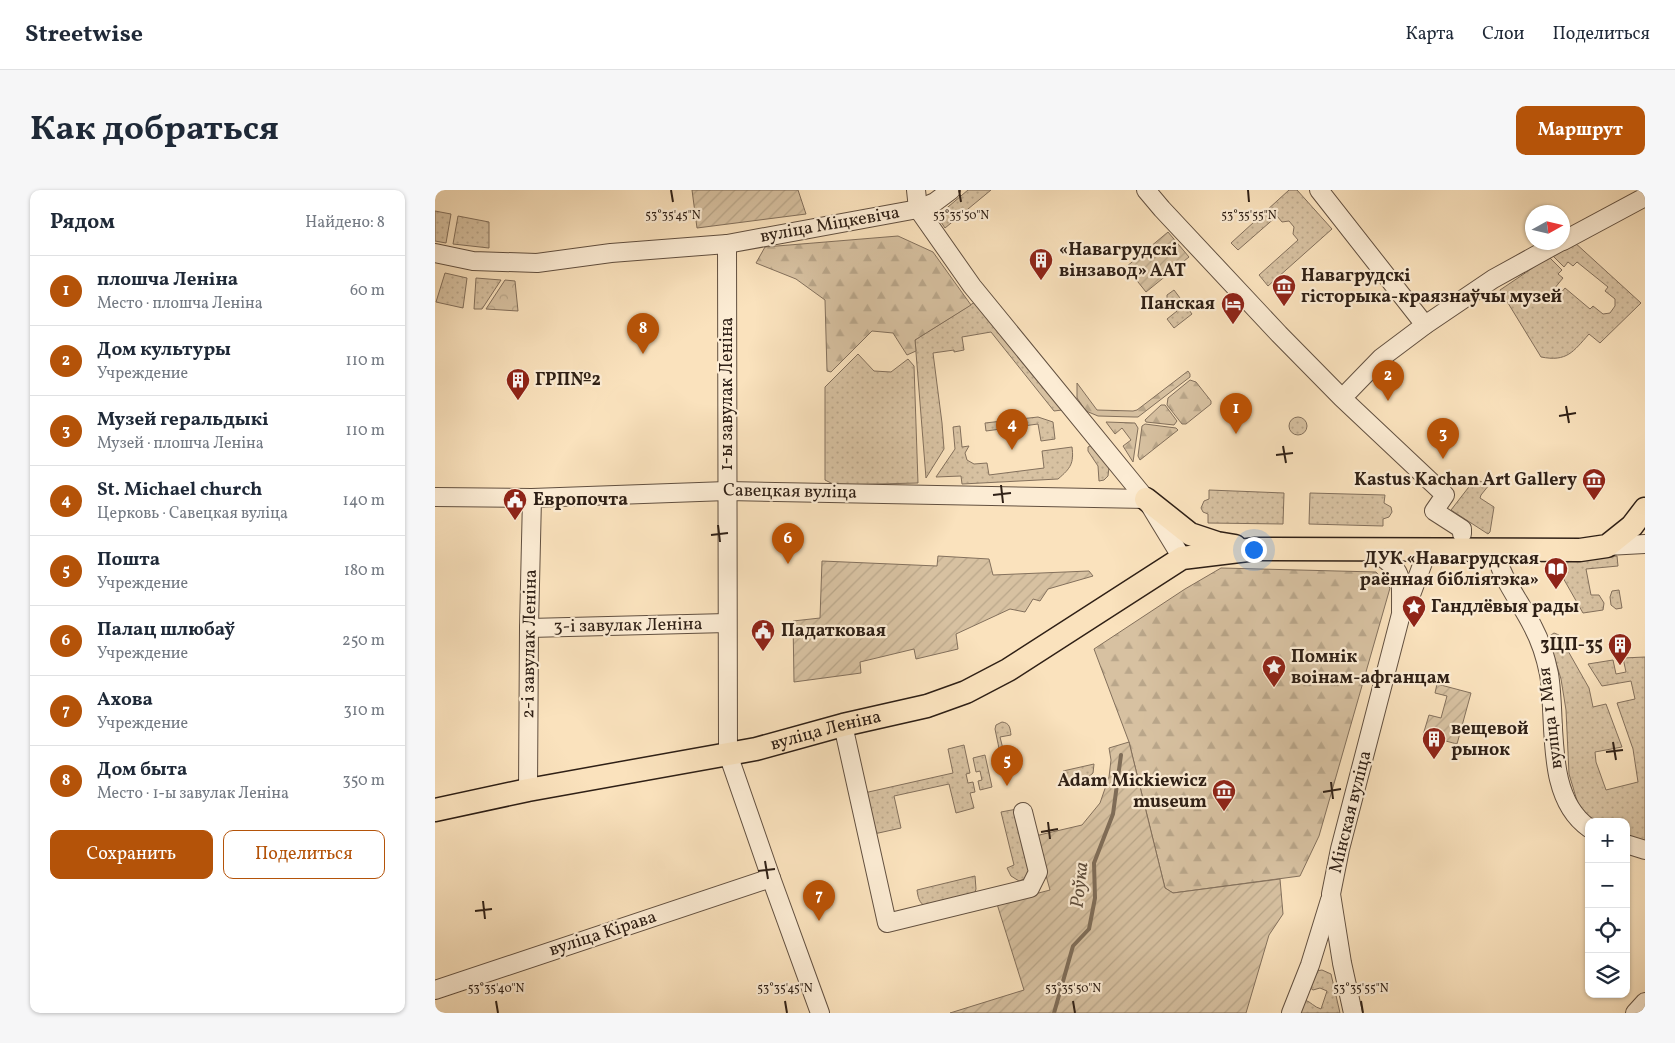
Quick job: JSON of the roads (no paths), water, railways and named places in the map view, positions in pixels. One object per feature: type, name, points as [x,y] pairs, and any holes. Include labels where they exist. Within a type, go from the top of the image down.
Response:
[{"type":"main road","points":[[1146,499],[1190,534],[1217,543],[1256,549]]},
{"type":"main road","points":[[1607,546],[1632,526],[1645,509]]},
{"type":"main road","name":"вуліца Леніна","points":[[435,810],[528,790],[756,749],[843,725],[927,706],[966,692],[1008,670],[1181,558],[1256,549],[1580,550],[1607,546]]},
{"type":"street","points":[[916,190],[918,209],[935,202],[951,190]]},
{"type":"street","points":[[1146,190],[1341,398],[1445,495],[1434,511],[1462,529],[1462,534]]},
{"type":"street","points":[[1326,193],[1425,325]]},
{"type":"street","points":[[1570,237],[1645,197]]},
{"type":"street","name":"вуліца Міцкевіча","points":[[435,253],[473,261],[537,262],[611,253],[727,244],[918,209],[973,286],[1146,499]]},
{"type":"street","name":"1-ы завулак Леніна","points":[[727,244],[729,754],[820,1013]]},
{"type":"street","points":[[1349,391],[1381,358],[1425,325],[1493,279],[1546,250]]},
{"type":"street","name":"Савецкая вуліца","points":[[435,497],[532,498],[727,491],[1146,499]]},
{"type":"street","name":"2-і завулак Леніна","points":[[528,790],[532,498]]},
{"type":"street","points":[[1146,499],[1181,558]]},
{"type":"street","points":[[1607,546],[1645,544]]},
{"type":"street","name":"Мінская вуліца","points":[[1353,1013],[1342,963],[1331,894],[1340,849],[1401,614],[1412,592],[1428,549]]},
{"type":"street","name":"Мінская вуліца","points":[[1371,550],[1397,568],[1400,578],[1401,614]]},
{"type":"street","name":"вуліца 1 Мая","points":[[1495,550],[1497,564],[1534,628],[1543,651],[1549,675],[1554,748],[1559,782],[1571,809],[1585,825]]},
{"type":"street","name":"3-і завулак Леніна","points":[[529,628],[727,624]]},
{"type":"street","points":[[843,725],[887,923],[1030,888],[1037,872],[1023,812]]},
{"type":"street","points":[[1630,845],[1645,850]]},
{"type":"street","name":"вуліца Кірава","points":[[435,990],[771,878]]},
{"type":"street","points":[[1291,1013],[1310,965],[1331,894]]},
{"type":"street","points":[[1310,965],[1318,959],[1327,956],[1342,963]]},
{"type":"street","points":[[1635,1013],[1645,1002]]},
{"type":"waterway","name":"Роўка","points":[[1054,1013],[1073,946],[1089,929],[1095,898],[1094,863],[1113,814],[1121,755]]},
{"type":"place","name":"«Навагрудскі вінзавод» ААТ","points":[[1041,281]]},
{"type":"place","name":"Навагрудскі гісторыка-краязнаўчы музей","points":[[1284,307]]},
{"type":"place","name":"Панская","points":[[1233,325]]},
{"type":"place","name":"Дом быта","points":[[643,354]]},
{"type":"place","name":"ГРП№2","points":[[518,401]]},
{"type":"place","name":"Дом культуры","points":[[1388,401]]},
{"type":"place","name":"плошча Леніна","points":[[1236,434]]},
{"type":"place","name":"St. Michael church","points":[[1012,450]]},
{"type":"place","name":"Музей геральдыкі","points":[[1443,459]]},
{"type":"place","name":"Kastus Kachan Art Gallery","points":[[1594,501]]},
{"type":"place","name":"Европочта","points":[[515,521]]},
{"type":"place","name":"Палац шлюбаў","points":[[788,564]]},
{"type":"place","name":"ДУК «Навагрудская раённая бібліятэка»","points":[[1556,590]]},
{"type":"place","name":"Гандлёвыя рады","points":[[1414,628]]},
{"type":"place","name":"Падатковая","points":[[763,652]]},
{"type":"place","name":"3ЦП-35","points":[[1620,666]]},
{"type":"place","name":"Помнік воінам-афганцам","points":[[1274,688]]},
{"type":"place","name":"вещевой рынок","points":[[1434,760]]},
{"type":"place","name":"Пошта","points":[[1007,786]]},
{"type":"place","name":"Adam Mickiewicz museum","points":[[1224,812]]},
{"type":"place","name":"Ахова","points":[[819,921]]}]
